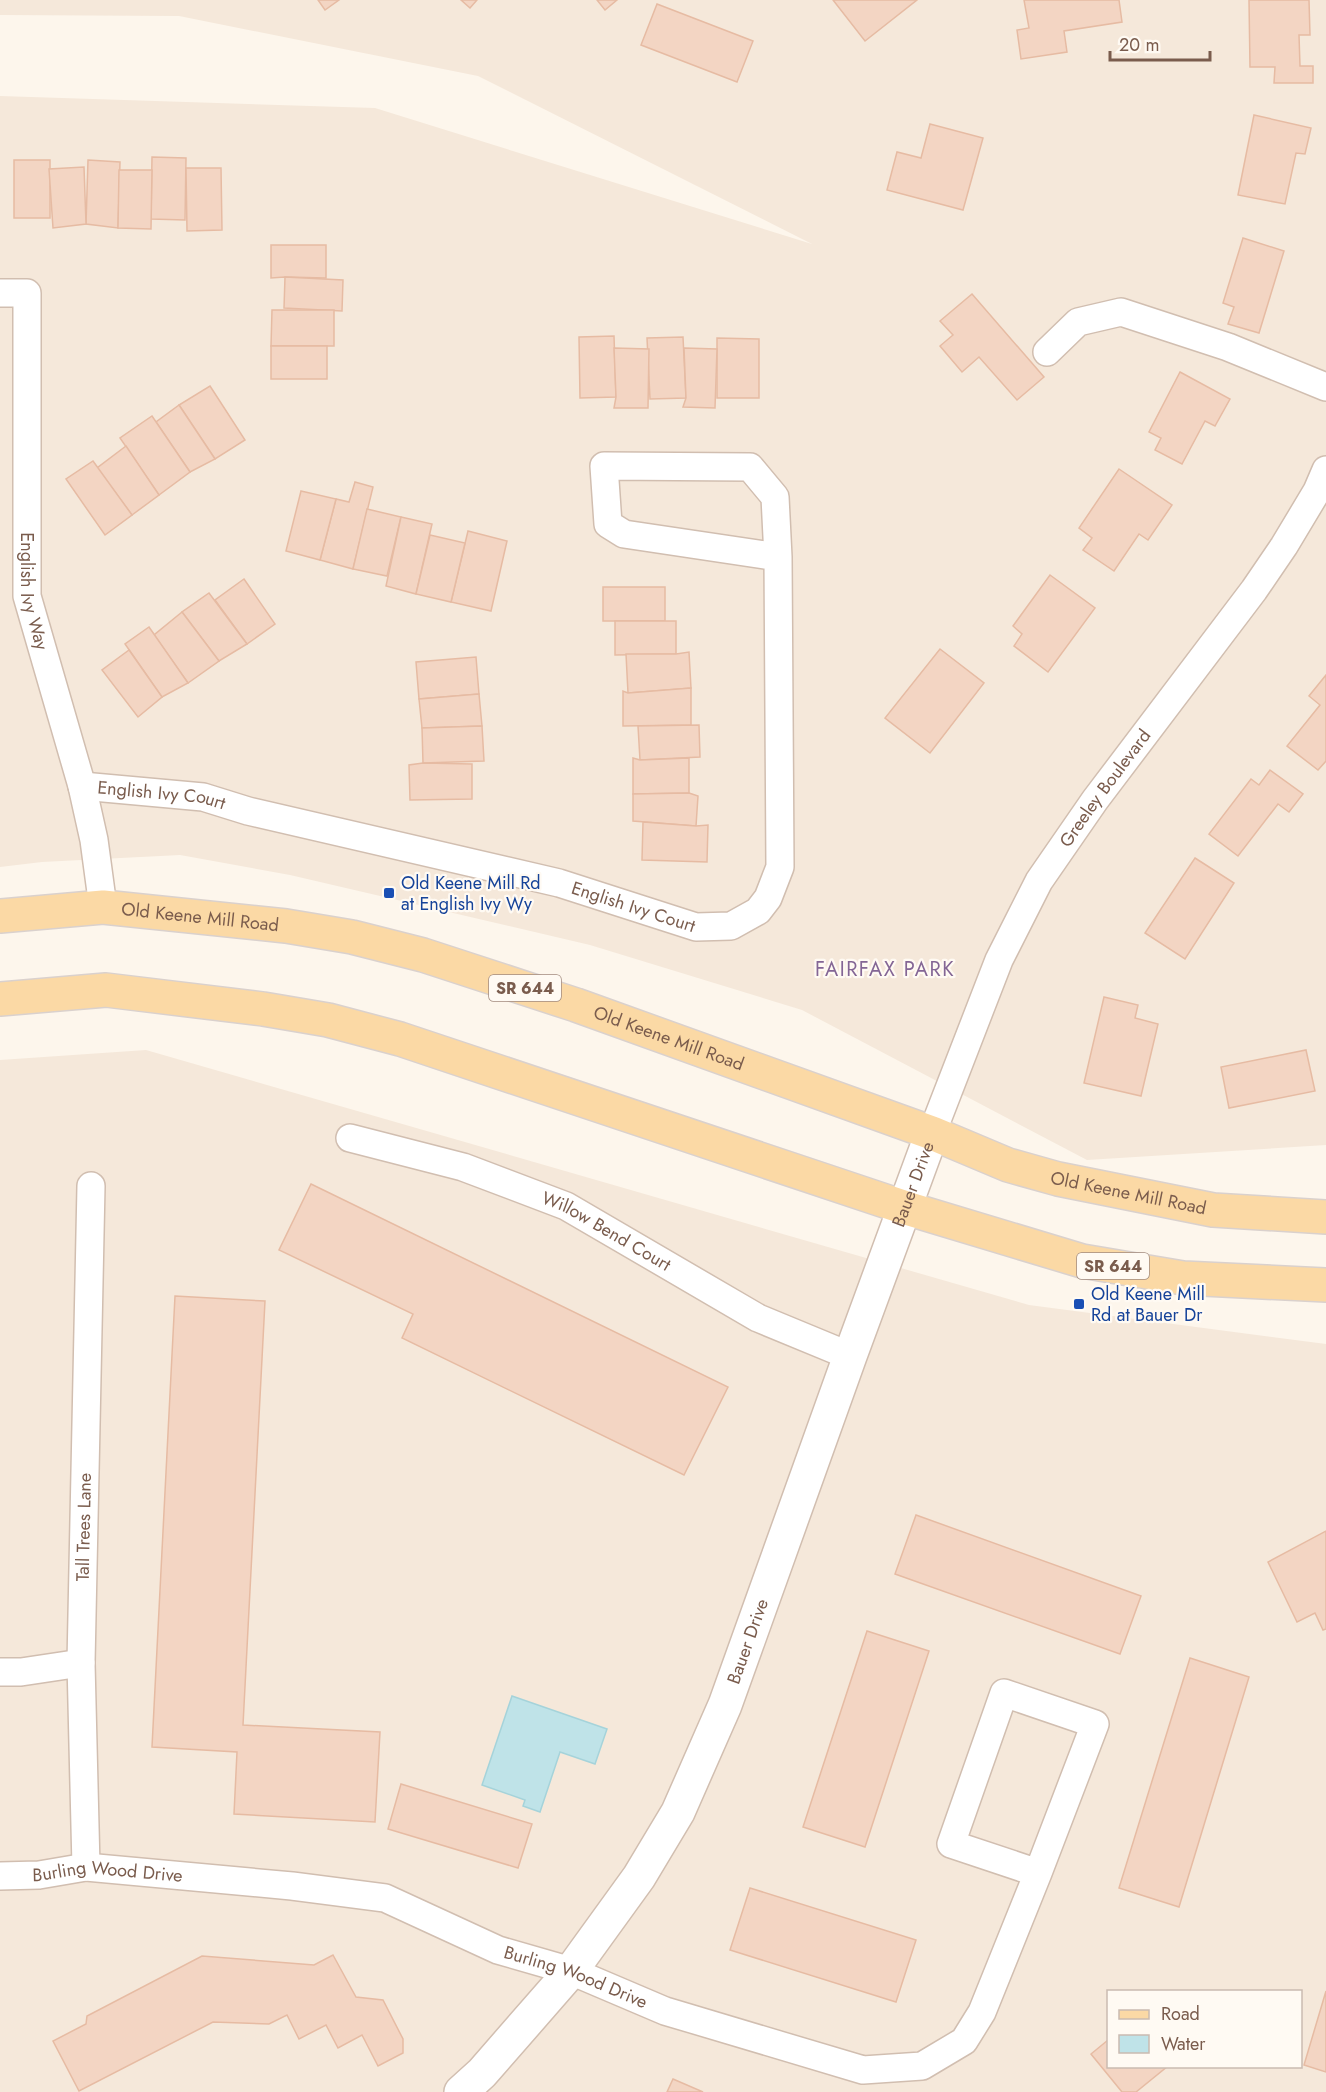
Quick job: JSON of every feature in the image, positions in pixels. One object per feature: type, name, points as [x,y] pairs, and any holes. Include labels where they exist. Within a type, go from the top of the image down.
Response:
[{"type":"main road","name":"Old Keene Mill Road","points":[[0,916],[103,907],[286,926],[352,937],[423,955],[576,1005],[932,1133],[1008,1165],[1058,1179],[1213,1210],[1326,1217]]},
{"type":"main road","name":"SR 644","points":[[0,999],[106,990],[263,1009],[328,1020],[400,1039],[906,1208],[1082,1261],[1183,1278],[1326,1285]]},
{"type":"street","name":"English Ivy Way","points":[[0,293],[27,293],[27,596],[82,786],[94,840],[103,907]]},
{"type":"street","points":[[1047,352],[1077,322],[1121,312],[1228,347],[1326,387]]},
{"type":"street","name":"English Ivy Court","points":[[82,786],[202,797],[248,811],[559,882],[696,927],[731,926],[758,911],[768,898],[780,867],[778,557],[776,497],[750,466],[604,466],[608,524],[624,534],[778,557]]},
{"type":"street","name":"Greeley Boulevard","points":[[932,1133],[999,960],[1039,881],[1095,800],[1254,590],[1317,491],[1326,470]]},
{"type":"street","name":"Bauer Drive","points":[[461,2092],[482,2073],[571,1971],[639,1877],[678,1812],[725,1706],[932,1133]]},
{"type":"street","name":"Willow Bend Court","points":[[350,1138],[463,1167],[566,1206],[758,1318],[850,1356]]},
{"type":"street","name":"Tall Trees Lane","points":[[86,1867],[81,1663],[91,1186]]},
{"type":"street","points":[[0,1672],[21,1672],[81,1663]]},
{"type":"street","name":"Burling Wood Drive","points":[[0,1876],[39,1875],[86,1867],[292,1886],[385,1898],[498,1950],[571,1971],[665,2010],[863,2070],[922,2066],[964,2041],[982,2012],[1038,1873],[1095,1724],[1004,1693],[951,1844],[1038,1873]]},
{"type":"shaded area","points":[[0,0],[1326,0],[1326,1145],[1087,1160],[802,1010],[590,945],[290,875],[180,855],[42,862],[0,867],[0,96],[375,108],[812,244],[478,76],[179,16],[0,15]]},
{"type":"shaded area","points":[[146,1050],[1029,1305],[1326,1344],[1326,2092],[0,2092],[0,1060]]},
{"type":"water","points":[[512,1696],[607,1729],[595,1764],[560,1752],[540,1812],[523,1806],[525,1800],[482,1785]]},
{"type":"building","points":[[318,0],[339,0],[325,10]]},
{"type":"building","points":[[461,0],[477,0],[470,8]]},
{"type":"building","points":[[597,0],[617,0],[605,10]]},
{"type":"building","points":[[833,0],[917,0],[865,41]]},
{"type":"building","points":[[1024,0],[1119,0],[1122,22],[1064,31],[1067,52],[1021,59],[1017,30],[1029,28]]},
{"type":"building","points":[[1249,0],[1309,0],[1310,35],[1299,35],[1300,66],[1313,66],[1313,83],[1274,83],[1275,67],[1250,67]]},
{"type":"building","points":[[657,4],[753,41],[737,82],[641,45]]},
{"type":"building","points":[[1254,115],[1311,128],[1305,154],[1296,153],[1285,204],[1238,195]]},
{"type":"building","points":[[930,124],[983,138],[963,210],[887,190],[897,152],[921,158]]},
{"type":"building","points":[[152,157],[186,158],[185,220],[151,219]]},
{"type":"building","points":[[14,160],[50,160],[50,218],[14,218]]},
{"type":"building","points":[[88,160],[120,162],[118,228],[86,224]]},
{"type":"building","points":[[84,167],[86,224],[53,228],[49,169]]},
{"type":"building","points":[[186,168],[221,168],[222,230],[187,231]]},
{"type":"building","points":[[119,170],[152,170],[151,229],[118,228]]},
{"type":"building","points":[[1243,238],[1284,251],[1259,333],[1228,324],[1234,307],[1223,303]]},
{"type":"building","points":[[271,245],[326,245],[326,278],[271,278]]},
{"type":"building","points":[[285,277],[343,280],[342,311],[284,308]]},
{"type":"building","points":[[972,294],[1044,377],[1017,400],[979,357],[962,372],[940,346],[953,335],[940,321]]},
{"type":"building","points":[[272,310],[334,310],[334,346],[271,346]]},
{"type":"building","points":[[614,336],[616,397],[580,398],[579,337]]},
{"type":"building","points":[[683,337],[686,398],[650,399],[647,338]]},
{"type":"building","points":[[717,338],[759,339],[759,398],[717,398]]},
{"type":"building","points":[[271,346],[327,346],[327,379],[271,379]]},
{"type":"building","points":[[614,348],[649,349],[648,408],[614,408],[616,397]]},
{"type":"building","points":[[684,348],[717,349],[715,408],[683,407],[686,398]]},
{"type":"building","points":[[1180,372],[1230,399],[1215,426],[1205,421],[1182,464],[1155,450],[1161,438],[1149,432]]},
{"type":"building","points":[[210,386],[245,440],[215,459],[179,405]]},
{"type":"building","points":[[179,405],[215,459],[190,472],[156,422]]},
{"type":"building","points":[[152,416],[190,472],[159,495],[120,438]]},
{"type":"building","points":[[126,446],[159,495],[132,515],[97,468]]},
{"type":"building","points":[[93,461],[132,515],[105,535],[66,479]]},
{"type":"building","points":[[1119,469],[1172,505],[1148,540],[1139,534],[1114,571],[1083,550],[1092,538],[1079,528]]},
{"type":"building","points":[[355,482],[373,487],[353,569],[320,560],[336,499],[349,502]]},
{"type":"building","points":[[301,491],[336,499],[320,560],[286,551]]},
{"type":"building","points":[[367,509],[401,517],[387,576],[353,569]]},
{"type":"building","points":[[401,517],[432,524],[416,594],[386,586]]},
{"type":"building","points":[[468,531],[507,541],[491,611],[451,602]]},
{"type":"building","points":[[430,535],[465,543],[451,602],[416,594]]},
{"type":"building","points":[[1050,575],[1095,608],[1048,672],[1014,646],[1022,634],[1013,626]]},
{"type":"building","points":[[244,579],[275,624],[247,644],[215,600]]},
{"type":"building","points":[[603,587],[665,587],[665,621],[603,621]]},
{"type":"building","points":[[209,593],[247,644],[219,661],[182,612]]},
{"type":"building","points":[[182,612],[219,661],[188,683],[154,635]]},
{"type":"building","points":[[615,621],[676,621],[676,654],[615,655]]},
{"type":"building","points":[[149,627],[188,683],[162,697],[125,644]]},
{"type":"building","points":[[940,649],[984,683],[930,753],[885,718]]},
{"type":"building","points":[[129,650],[162,697],[138,717],[102,670]]},
{"type":"building","points":[[689,652],[691,688],[628,693],[626,654]]},
{"type":"building","points":[[476,657],[479,694],[419,699],[416,662]]},
{"type":"building","points":[[1326,675],[1326,761],[1318,770],[1287,746],[1320,705],[1309,696]]},
{"type":"building","points":[[691,688],[691,725],[623,726],[623,691],[628,693]]},
{"type":"building","points":[[479,694],[482,726],[422,728],[419,699]]},
{"type":"building","points":[[699,725],[700,757],[640,760],[638,726]]},
{"type":"building","points":[[482,726],[484,761],[423,763],[422,728]]},
{"type":"building","points":[[633,758],[640,760],[689,758],[689,793],[633,794]]},
{"type":"building","points":[[472,764],[472,799],[410,800],[409,765]]},
{"type":"building","points":[[1270,770],[1303,794],[1289,812],[1278,804],[1238,856],[1209,834],[1251,779],[1259,785]]},
{"type":"building","points":[[689,793],[698,796],[696,826],[633,821],[633,794]]},
{"type":"building","points":[[643,822],[708,825],[707,862],[642,860]]},
{"type":"building","points":[[1195,858],[1234,883],[1185,959],[1145,933]]},
{"type":"building","points":[[1104,997],[1138,1005],[1135,1018],[1158,1024],[1141,1096],[1084,1083]]},
{"type":"building","points":[[1306,1050],[1315,1091],[1229,1108],[1221,1067]]},
{"type":"building","points":[[311,1184],[728,1387],[684,1475],[402,1338],[413,1314],[279,1250]]},
{"type":"building","points":[[175,1296],[265,1301],[243,1725],[380,1732],[375,1822],[234,1814],[237,1752],[152,1747]]},
{"type":"building","points":[[916,1515],[1141,1596],[1120,1654],[895,1574]]},
{"type":"building","points":[[1326,1531],[1326,1629],[1323,1630],[1315,1613],[1297,1622],[1268,1562]]},
{"type":"building","points":[[867,1631],[929,1651],[865,1847],[803,1827]]},
{"type":"building","points":[[1190,1658],[1249,1677],[1179,1907],[1119,1888]]},
{"type":"building","points":[[401,1784],[532,1824],[518,1868],[388,1829]]},
{"type":"building","points":[[750,1888],[916,1940],[896,2002],[730,1950]]},
{"type":"building","points":[[333,1955],[356,1997],[383,2000],[403,2039],[403,2053],[378,2066],[362,2035],[338,2048],[326,2025],[299,2039],[287,2015],[269,2024],[213,2022],[79,2091],[53,2041],[86,2024],[87,2016],[202,1956],[314,1965]]},
{"type":"building","points":[[1326,1991],[1326,2072],[1304,2065]]},
{"type":"building","points":[[1107,2041],[1107,2068],[1166,2068],[1136,2092],[1122,2092],[1091,2054]]},
{"type":"building","points":[[673,2079],[703,2092],[667,2092]]},
{"type":"place","name":"Old Keene Mill Rd at English Ivy Wy","points":[[389,893]]},
{"type":"place","name":"Old Keene Mill Rd at Bauer Dr","points":[[1079,1304]]},
{"type":"district","name":"FAIRFAX PARK","points":[[885,969]]}]
